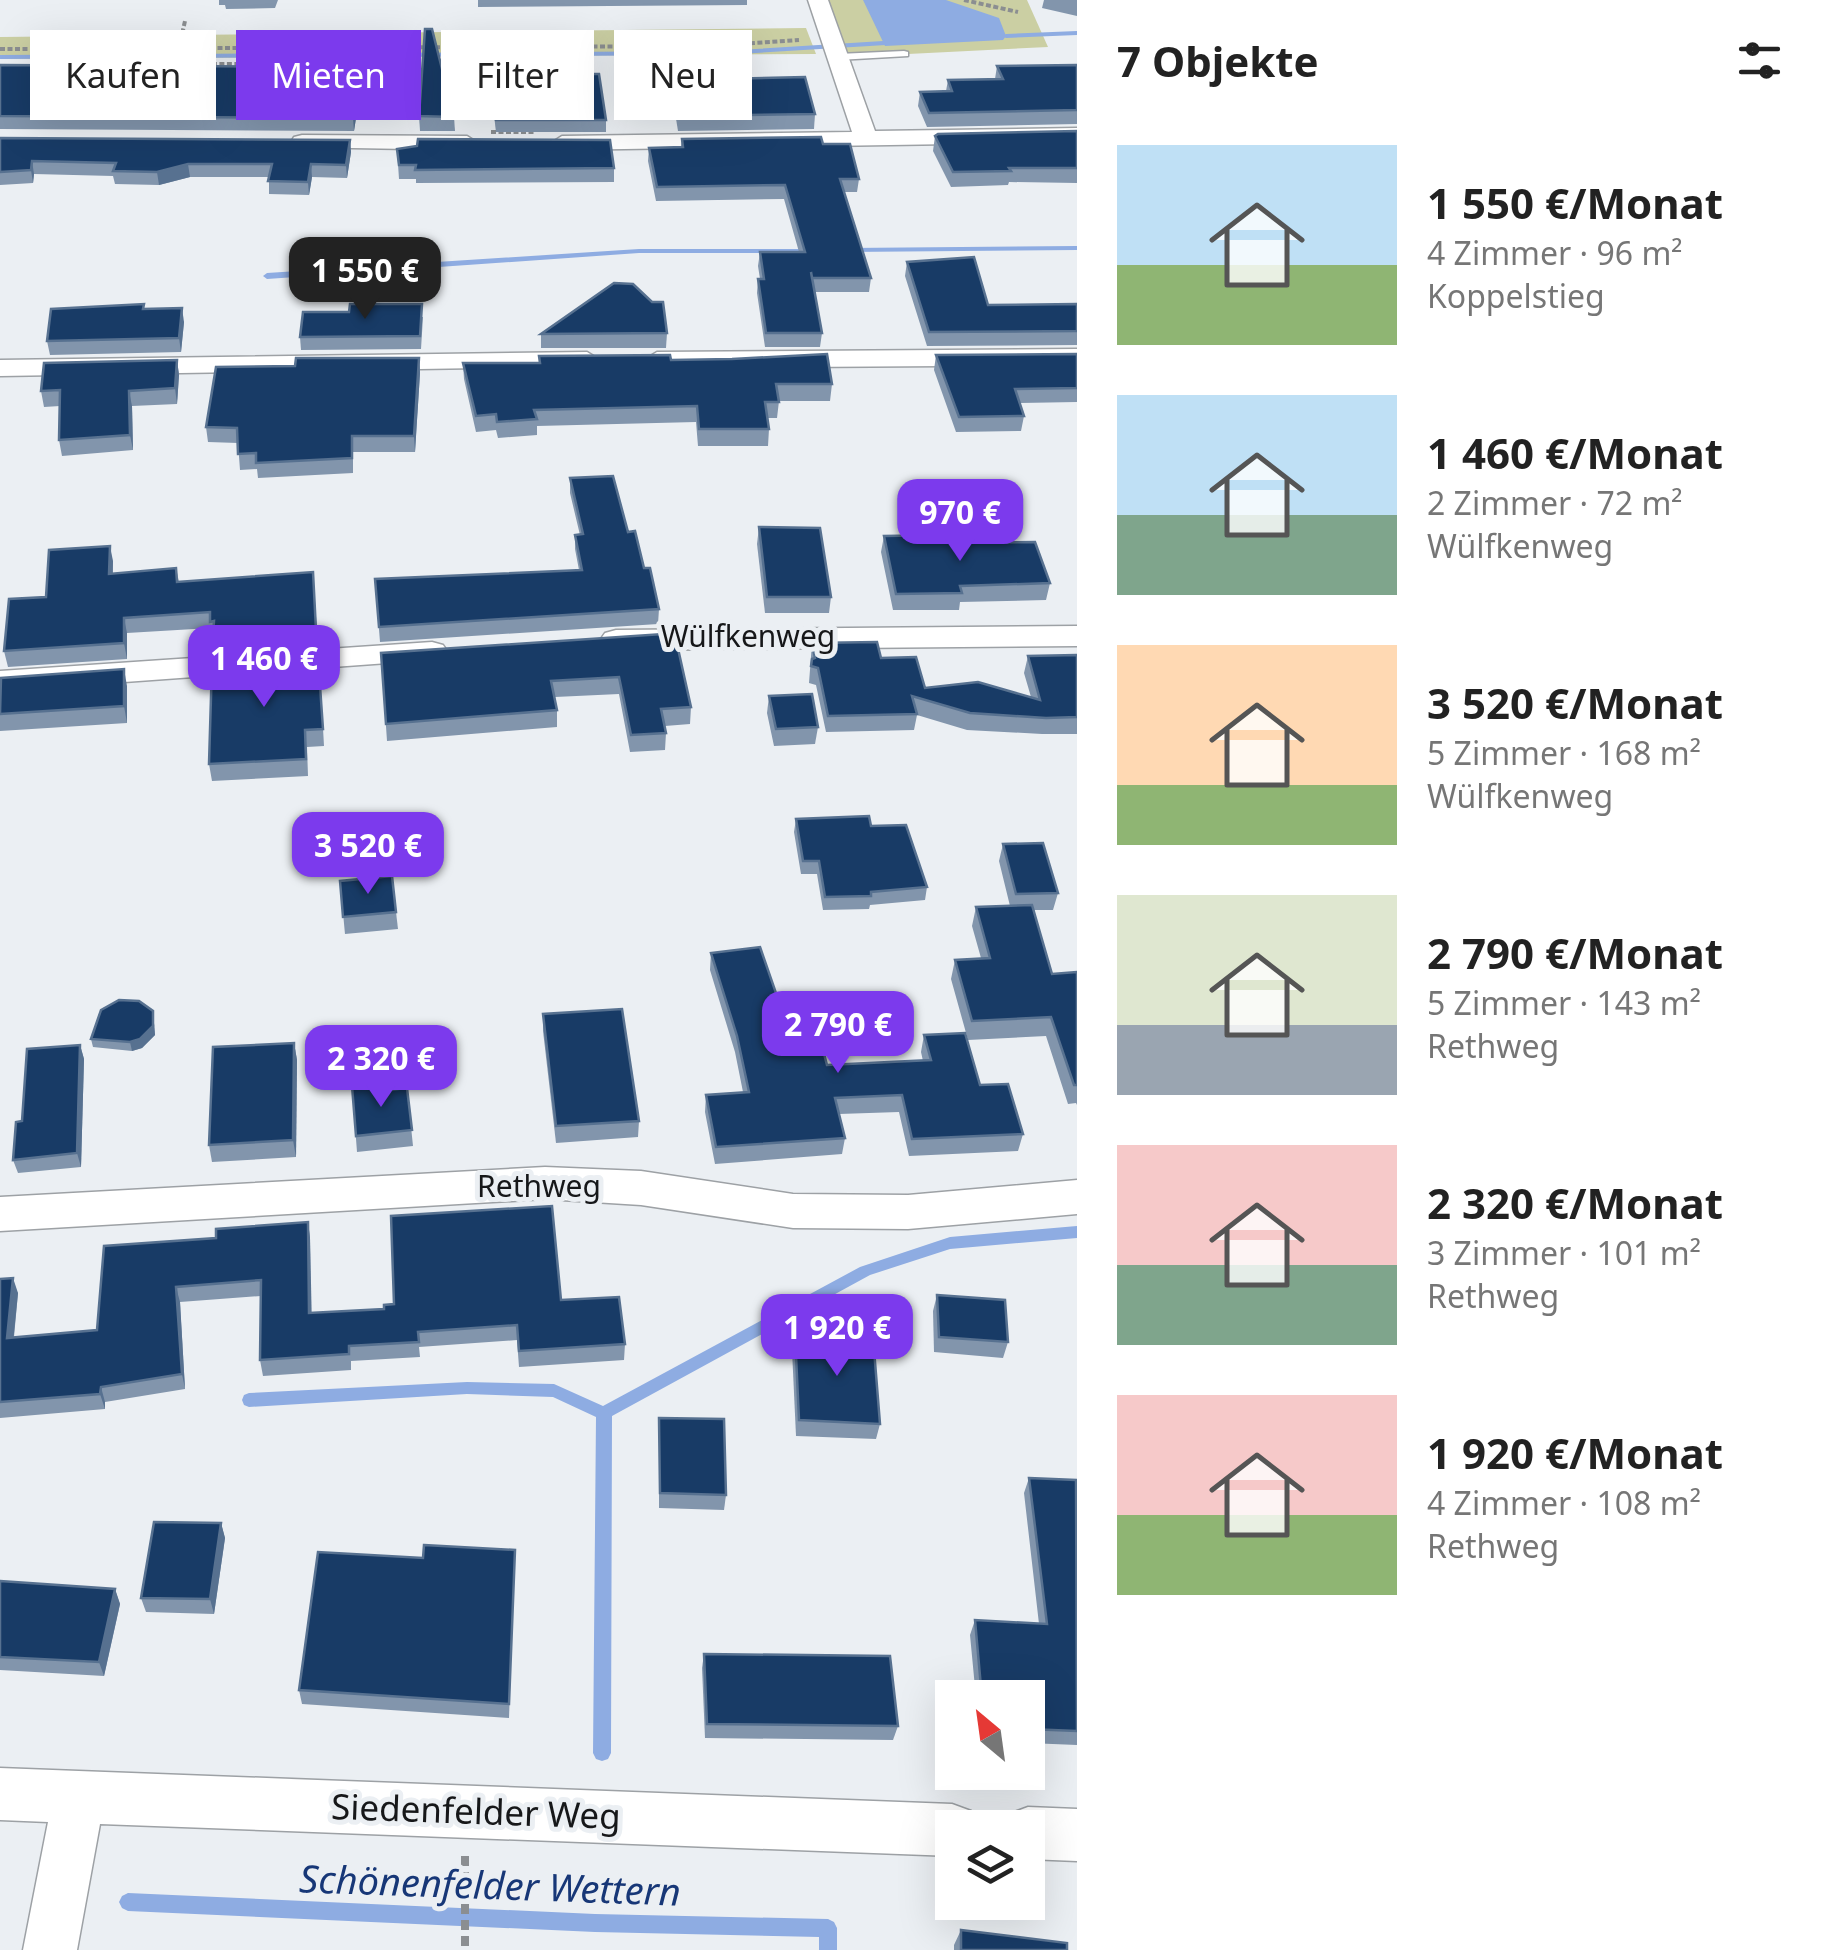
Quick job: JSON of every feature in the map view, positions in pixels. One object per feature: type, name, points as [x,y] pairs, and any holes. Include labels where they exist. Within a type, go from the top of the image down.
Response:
[{"type":"street","points":[[818,0],[866,138]]},
{"type":"street","points":[[539,143],[1077,135]]},
{"type":"street","points":[[285,142],[500,143]]},
{"type":"street","points":[[0,368],[1077,357]]},
{"type":"street","name":"Wülfkenweg","points":[[584,642],[662,637],[1077,636]]},
{"type":"street","points":[[0,681],[468,650]]},
{"type":"street","name":"Rethweg","points":[[0,1214],[545,1182],[640,1188],[793,1210],[908,1212],[1077,1197]]},
{"type":"street","name":"Siedenfelder Weg","points":[[0,1794],[935,1829]]},
{"type":"street","points":[[50,1950],[78,1799]]},
{"type":"street","points":[[1045,1834],[1077,1835]]},
{"type":"lane","points":[[834,48],[904,54]]},
{"type":"path","points":[[964,0],[1018,12]]},
{"type":"path","points":[[183,30],[185,21]]},
{"type":"path","points":[[216,48],[834,48]]},
{"type":"path","points":[[0,49],[30,49]]},
{"type":"path","points":[[465,1875],[465,1950]]},
{"type":"green space","points":[[825,0],[1027,0],[1048,47],[848,57]]},
{"type":"green space","points":[[806,28],[816,54],[752,54],[752,30],[627,30]]},
{"type":"green space","points":[[594,30],[614,30],[614,55],[594,55]]},
{"type":"green space","points":[[421,32],[441,32],[441,56],[421,56]]},
{"type":"green space","points":[[236,34],[236,58],[216,58],[216,35]]},
{"type":"green space","points":[[0,37],[30,37],[30,59],[0,59]]},
{"type":"water","points":[[863,0],[946,0],[999,18],[1006,36],[1003,40],[885,46]]},
{"type":"building","points":[[425,29],[432,29],[441,65],[441,117],[421,116]]},
{"type":"building","points":[[0,65],[30,65],[30,116],[0,116]]},
{"type":"building","points":[[1077,65],[1077,110],[929,113],[920,92],[952,91],[948,80],[1003,79],[997,66]]},
{"type":"building","points":[[216,66],[236,66],[236,117],[216,117]]},
{"type":"building","points":[[594,74],[599,74],[606,120],[594,120]]},
{"type":"building","points":[[805,77],[815,114],[752,115],[752,78]]},
{"type":"building","points":[[1077,131],[1077,168],[1009,168],[1011,171],[953,172],[935,136],[938,134]]},
{"type":"building","points":[[821,137],[823,144],[850,144],[859,179],[840,179],[871,278],[812,278],[822,333],[766,333],[758,279],[764,279],[760,252],[805,252],[785,185],[657,187],[649,148],[683,147],[682,139]]},
{"type":"building","points":[[0,138],[350,140],[346,165],[311,164],[308,182],[268,181],[272,164],[188,164],[157,172],[113,171],[116,163],[32,161],[31,170],[0,172]]},
{"type":"building","points":[[418,139],[610,140],[614,168],[415,170],[416,165],[399,165],[397,149],[417,146]]},
{"type":"building","points":[[974,257],[988,305],[1077,304],[1077,331],[929,332],[907,262]]},
{"type":"building","points":[[614,283],[633,284],[652,302],[663,302],[667,333],[541,334]]},
{"type":"building","points":[[144,304],[143,309],[182,308],[179,338],[47,341],[51,309]]},
{"type":"building","points":[[350,304],[422,304],[420,336],[300,337],[303,312],[349,312]]},
{"type":"building","points":[[827,354],[832,384],[776,384],[779,402],[765,402],[769,429],[699,429],[697,406],[534,410],[537,419],[497,422],[496,414],[476,416],[463,363],[540,363],[539,356],[670,355],[671,360]]},
{"type":"building","points":[[1077,354],[1077,388],[1015,389],[1024,416],[959,417],[936,355]]},
{"type":"building","points":[[296,358],[419,358],[414,436],[352,436],[352,458],[256,463],[256,453],[238,454],[237,428],[206,427],[216,367],[295,366]]},
{"type":"building","points":[[177,360],[175,388],[129,391],[130,435],[59,440],[60,390],[41,391],[44,363]]},
{"type":"building","points":[[613,476],[628,532],[635,531],[644,568],[650,568],[659,609],[379,627],[375,579],[582,570],[575,535],[583,534],[570,478]]},
{"type":"building","points":[[759,527],[820,528],[831,597],[767,597]]},
{"type":"building","points":[[948,535],[950,543],[1035,542],[1050,583],[960,586],[962,593],[896,594],[884,536]]},
{"type":"building","points":[[110,546],[109,574],[176,568],[177,582],[313,572],[316,630],[213,637],[210,612],[124,618],[124,643],[4,651],[9,599],[46,597],[49,550]]},
{"type":"building","points":[[663,634],[666,645],[677,644],[691,707],[661,709],[666,733],[631,735],[619,677],[551,681],[557,710],[386,724],[381,653]]},
{"type":"building","points":[[877,642],[881,658],[916,657],[925,688],[978,682],[1040,700],[1028,656],[1077,655],[1077,717],[970,713],[912,696],[917,714],[828,716],[818,668],[811,666],[815,658],[812,643]]},
{"type":"building","points":[[318,657],[323,729],[305,730],[306,759],[209,764],[212,664]]},
{"type":"building","points":[[124,669],[124,706],[0,714],[1,678]]},
{"type":"building","points":[[812,694],[818,727],[776,729],[769,696]]},
{"type":"building","points":[[869,816],[871,826],[906,825],[927,887],[871,892],[871,896],[825,897],[819,861],[803,861],[796,819]]},
{"type":"building","points":[[1043,843],[1058,893],[1016,894],[1003,844]]},
{"type":"building","points":[[392,876],[396,912],[343,917],[340,881]]},
{"type":"building","points":[[1032,905],[1052,974],[1077,972],[1077,1085],[1051,1017],[972,1021],[955,960],[990,958],[976,907]]},
{"type":"building","points":[[760,947],[786,1022],[815,1020],[827,1065],[931,1060],[924,1035],[965,1033],[980,1085],[1008,1084],[1023,1134],[912,1139],[902,1095],[835,1098],[845,1138],[716,1147],[706,1095],[749,1092],[737,1036],[711,953]]},
{"type":"building","points":[[119,1000],[139,1001],[153,1011],[153,1026],[140,1039],[130,1042],[91,1039],[101,1010]]},
{"type":"building","points":[[622,1009],[639,1121],[556,1126],[543,1014]]},
{"type":"building","points":[[294,1043],[293,1140],[209,1145],[213,1047]]},
{"type":"building","points":[[80,1045],[77,1153],[13,1160],[16,1122],[22,1121],[27,1049]]},
{"type":"building","points":[[387,1083],[387,1090],[407,1088],[412,1130],[356,1136],[352,1086]]},
{"type":"building","points":[[552,1206],[561,1300],[619,1297],[625,1344],[519,1351],[517,1325],[418,1332],[419,1342],[349,1346],[349,1354],[260,1360],[261,1280],[176,1287],[182,1374],[101,1387],[100,1394],[0,1402],[0,1279],[13,1278],[7,1338],[97,1330],[104,1246],[216,1238],[216,1229],[308,1222],[309,1313],[384,1309],[384,1305],[394,1304],[391,1216]]},
{"type":"building","points":[[937,1295],[1005,1300],[1008,1342],[939,1337]]},
{"type":"building","points":[[795,1334],[873,1337],[880,1424],[799,1420]]},
{"type":"building","points":[[659,1418],[724,1419],[726,1495],[660,1493]]},
{"type":"building","points":[[1029,1478],[1076,1480],[1077,1731],[1045,1730],[1045,1680],[980,1680],[975,1620],[1047,1624]]},
{"type":"building","points":[[154,1522],[221,1523],[210,1599],[141,1598]]},
{"type":"building","points":[[424,1545],[515,1550],[509,1704],[299,1690],[318,1552],[423,1558]]},
{"type":"building","points":[[0,1581],[115,1589],[99,1662],[0,1657]]},
{"type":"building","points":[[704,1654],[890,1656],[898,1726],[707,1724]]},
{"type":"building","points":[[961,1930],[1067,1943],[1067,1950],[961,1950]]},
{"type":"waterway","points":[[1006,36],[1077,33]]},
{"type":"waterway","points":[[0,57],[722,53],[883,43]]},
{"type":"waterway","points":[[848,250],[1077,248]]},
{"type":"waterway","points":[[267,276],[639,251],[813,251]]},
{"type":"waterway","name":"Schönenfelder Wettern","points":[[604,1413],[865,1271],[950,1243],[1077,1232]]},
{"type":"waterway","name":"Schönenfelder Wettern","points":[[249,1400],[467,1388],[554,1391],[604,1413]]},
{"type":"waterway","points":[[602,1753],[604,1413]]},
{"type":"waterway","name":"Schönenfelder Wettern","points":[[128,1902],[595,1923],[828,1928],[828,1950]]}]
